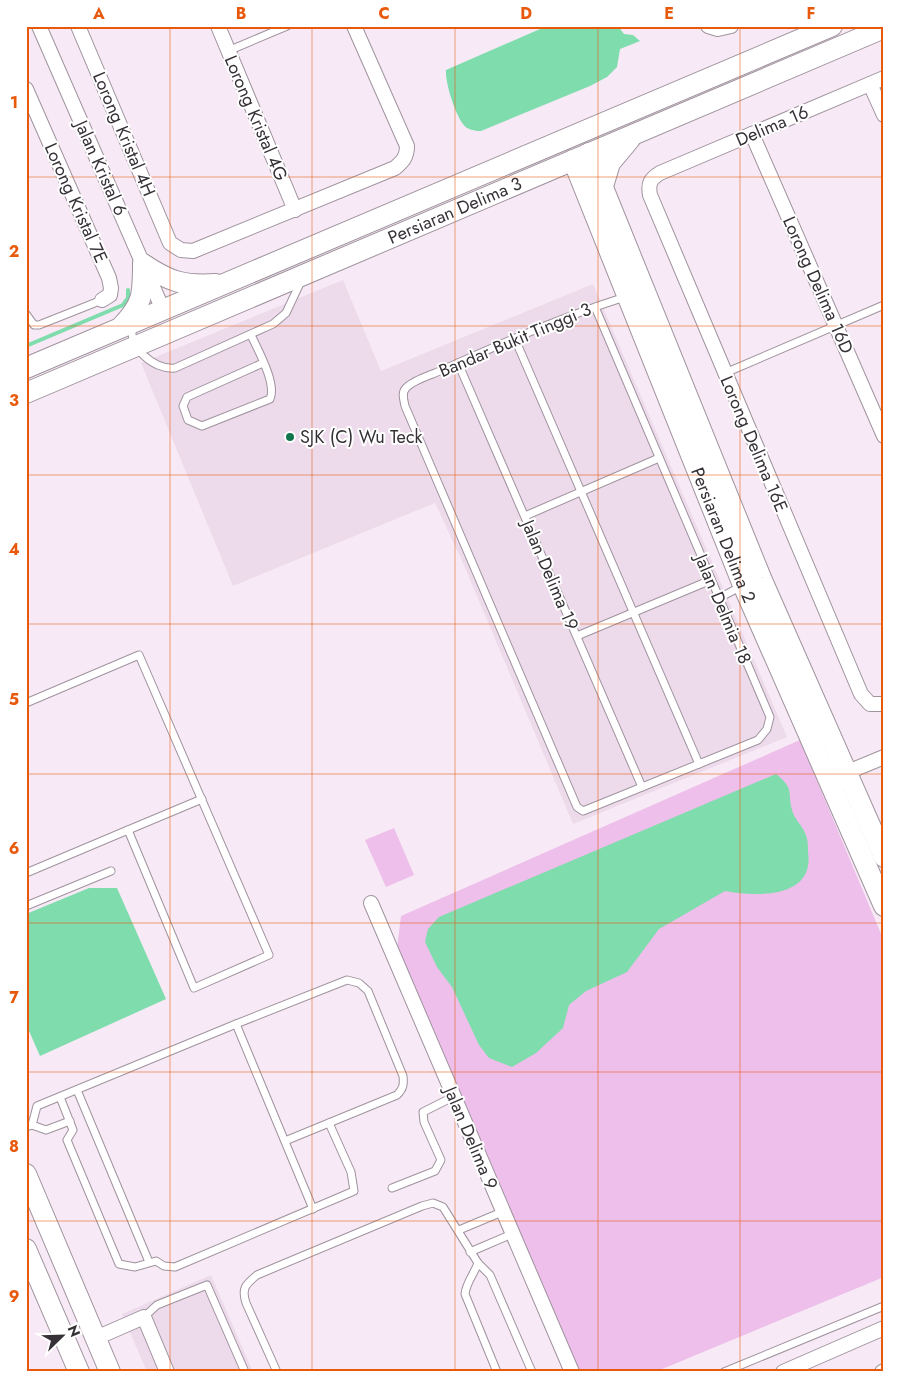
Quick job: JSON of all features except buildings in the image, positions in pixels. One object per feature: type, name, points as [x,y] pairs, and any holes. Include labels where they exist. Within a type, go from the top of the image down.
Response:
[{"type":"street","name":"Jalan Kristal 6","points":[[39,26],[163,310]]},
{"type":"street","name":"Lorong Kristal 4H","points":[[78,26],[170,242],[181,250],[193,251],[295,210]]},
{"type":"street","name":"Lorong Kristal 4G","points":[[218,26],[295,210]]},
{"type":"street","points":[[708,26],[718,29],[731,26]]},
{"type":"street","name":"Persiaran Delima 3","points":[[26,368],[832,26]]},
{"type":"street","points":[[295,210],[395,168],[403,162],[407,154],[407,146],[358,27]]},
{"type":"street","name":"Persiaran Delima 3","points":[[26,393],[581,155],[884,28]]},
{"type":"street","name":"Delima 16","points":[[660,173],[884,78]]},
{"type":"street","points":[[870,84],[884,115]]},
{"type":"street","points":[[26,89],[29,106]]},
{"type":"street","name":"Lorong Kristal 7E","points":[[29,106],[109,278],[110,295],[102,300]]},
{"type":"street","points":[[553,145],[581,155],[590,129]]},
{"type":"street","points":[[540,174],[566,179],[595,190],[616,152],[634,134]]},
{"type":"street","name":"Lorong Delima 16D","points":[[752,134],[884,436]]},
{"type":"street","name":"Persiaran Delima 2","points":[[581,155],[752,582],[827,781],[884,906]]},
{"type":"street","name":"Lorong Delima 16E","points":[[660,173],[653,177],[648,185],[650,196],[724,374],[861,694],[870,704],[882,705]]},
{"type":"street","name":"Persiaran Delima 2","points":[[595,190],[627,296],[752,582],[848,772],[884,857]]},
{"type":"street","points":[[126,326],[142,298],[143,264],[173,282],[198,286],[225,284]]},
{"type":"street","points":[[145,342],[162,324],[163,310],[183,320],[198,320]]},
{"type":"street","points":[[827,781],[884,757]]},
{"type":"street","name":"Jalan Delima 9","points":[[371,903],[572,1372]]},
{"type":"street","points":[[26,1174],[110,1372]]},
{"type":"street","points":[[26,1249],[79,1372]]},
{"type":"street","points":[[96,1338],[144,1318],[167,1372]]},
{"type":"street","points":[[783,1372],[884,1328]]},
{"type":"lane","points":[[228,51],[287,26]]},
{"type":"lane","points":[[126,326],[131,334],[145,342],[158,366],[168,368],[251,336],[273,324],[286,313],[304,274]]},
{"type":"lane","name":"Bandar Bukit Tinggi 3","points":[[588,810],[580,810],[569,789],[405,406],[403,396],[406,388],[458,363],[594,307],[627,296]]},
{"type":"lane","points":[[26,314],[34,325],[39,325],[102,300]]},
{"type":"lane","points":[[724,374],[884,304]]},
{"type":"lane","name":"Jalan Delmia 18","points":[[588,810],[758,740],[767,729],[770,717],[594,307]]},
{"type":"lane","points":[[251,336],[263,363],[273,389],[270,399],[202,426],[188,420],[183,406],[187,397],[263,363]]},
{"type":"lane","points":[[515,339],[699,764]]},
{"type":"lane","name":"Jalan Delima 19","points":[[458,363],[642,787]]},
{"type":"lane","points":[[525,516],[659,458]]},
{"type":"lane","points":[[577,636],[711,580]]},
{"type":"lane","points":[[718,598],[752,582]]},
{"type":"lane","points":[[26,703],[139,655],[269,955],[194,988],[128,830]]},
{"type":"lane","points":[[26,873],[202,799]]},
{"type":"lane","points":[[26,906],[111,871]]},
{"type":"lane","points":[[70,1121],[46,1130],[29,1126],[37,1106],[347,980],[359,983],[368,992],[403,1076],[404,1085],[397,1095],[285,1141]]},
{"type":"lane","points":[[236,1024],[313,1210]]},
{"type":"lane","points":[[77,1090],[149,1262]]},
{"type":"lane","points":[[60,1097],[72,1130],[67,1140],[119,1264],[135,1267],[149,1262],[175,1267],[354,1191],[351,1172],[328,1123]]},
{"type":"lane","points":[[392,1188],[435,1171],[438,1167],[441,1160],[424,1122],[423,1112],[453,1097]]},
{"type":"lane","points":[[277,1372],[242,1293],[245,1285],[258,1275],[433,1203],[443,1207],[459,1230],[470,1252],[490,1275],[532,1372]]},
{"type":"lane","points":[[459,1230],[502,1212]]},
{"type":"lane","points":[[470,1252],[512,1234]]},
{"type":"lane","points":[[478,1263],[473,1277],[466,1286],[466,1294],[497,1372]]},
{"type":"lane","points":[[144,1318],[158,1306],[207,1286],[244,1372]]},
{"type":"lane","points":[[724,1372],[884,1306]]},
{"type":"shaded area","points":[[547,26],[618,26],[624,34],[633,35],[640,41],[620,49],[617,67],[607,77],[590,86],[481,131],[467,128],[454,106],[447,82],[446,70]]},
{"type":"shaded area","points":[[343,280],[381,371],[593,284],[787,737],[573,824],[463,563],[435,503],[233,586],[141,363]]},
{"type":"shaded area","points":[[800,740],[884,941],[884,1277],[655,1372],[575,1372],[396,957],[401,916]]},
{"type":"shaded area","points":[[776,774],[788,787],[793,813],[807,838],[808,867],[802,879],[793,887],[767,894],[725,891],[659,929],[627,972],[586,991],[569,1005],[563,1028],[536,1053],[512,1067],[489,1058],[479,1045],[452,987],[437,967],[425,942],[428,929],[439,917]]},
{"type":"shaded area","points":[[394,828],[414,875],[386,887],[365,840]]},
{"type":"shaded area","points":[[89,888],[117,888],[166,999],[40,1056],[26,1024],[26,914]]},
{"type":"shaded area","points":[[211,1275],[253,1372],[147,1372],[122,1314]]},
{"type":"waterway","points":[[26,346],[123,305],[128,298],[128,290]]},
{"type":"place","name":"SJK (C) Wu Teck","points":[[290,437]]}]
